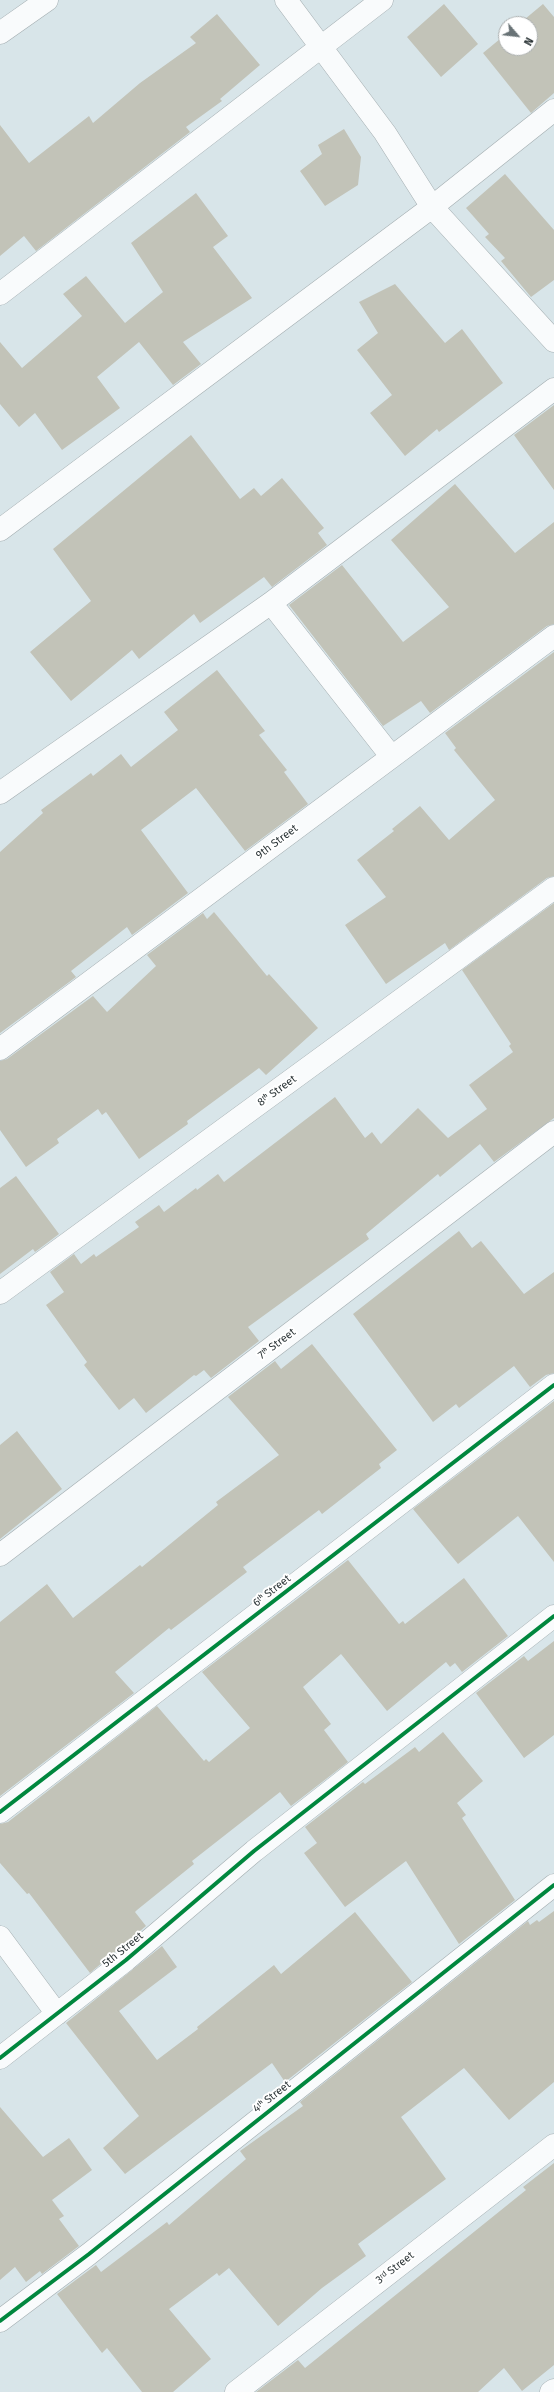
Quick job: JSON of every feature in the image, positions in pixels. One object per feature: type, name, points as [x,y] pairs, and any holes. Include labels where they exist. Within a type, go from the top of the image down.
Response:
[{"type":"street","points":[[0,33],[47,0]]},
{"type":"street","points":[[286,0],[385,133],[432,207],[554,341]]},
{"type":"street","points":[[0,294],[382,0]]},
{"type":"street","points":[[0,530],[432,207],[554,110]]},
{"type":"street","points":[[0,793],[271,603],[554,389]]},
{"type":"street","points":[[271,603],[391,756]]},
{"type":"street","name":"9th Street","points":[[0,1049],[391,756],[554,636]]},
{"type":"street","name":"8ᵗʰ Street","points":[[0,1292],[554,888]]},
{"type":"street","name":"7ᵗʰ Street","points":[[0,1555],[554,1132]]},
{"type":"street","name":"6ᵗʰ Street","points":[[0,1812],[554,1385]]},
{"type":"street","name":"5th Street","points":[[0,2058],[126,1960],[254,1851],[554,1616]]},
{"type":"street","name":"4ᵗʰ Street","points":[[0,2321],[89,2254],[554,1885]]},
{"type":"street","points":[[0,1938],[57,2014]]},
{"type":"street","name":"3ʳᵈ Street","points":[[236,2392],[554,2144]]},
{"type":"building","points":[[444,4],[478,44],[441,77],[407,37]]},
{"type":"building","points":[[543,4],[554,17],[554,93],[531,113],[483,53],[498,41],[498,56],[538,56],[538,16],[529,16]]},
{"type":"building","points":[[217,14],[260,65],[220,99],[222,101],[186,127],[190,132],[36,251],[24,236],[0,256],[0,125],[29,163],[89,116],[93,123],[140,83],[196,43],[190,37]]},
{"type":"building","points":[[344,129],[361,157],[358,185],[325,206],[300,171],[322,154],[318,145]]},
{"type":"building","points":[[505,174],[554,230],[554,280],[531,297],[501,261],[505,258],[485,237],[489,234],[466,208]]},
{"type":"building","points":[[196,193],[228,236],[213,247],[252,298],[183,342],[201,364],[173,385],[139,342],[97,377],[120,408],[62,450],[35,413],[19,427],[0,404],[0,342],[22,368],[82,316],[63,294],[86,276],[125,323],[163,292],[131,243]]},
{"type":"building","points":[[395,284],[445,343],[462,329],[503,383],[439,432],[437,429],[405,456],[370,413],[392,395],[357,350],[378,333],[359,302]]},
{"type":"building","points":[[554,405],[554,490],[514,435]]},
{"type":"building","points":[[191,435],[240,499],[254,488],[261,496],[282,478],[324,528],[318,533],[327,545],[272,587],[264,577],[200,623],[194,614],[139,659],[132,650],[71,701],[30,652],[91,601],[53,549]]},
{"type":"building","points":[[455,484],[515,553],[554,522],[554,624],[547,626],[430,713],[421,701],[383,726],[289,605],[342,565],[403,642],[449,607],[391,540]]},
{"type":"building","points":[[554,652],[554,876],[547,878],[449,950],[445,943],[386,984],[345,925],[386,897],[357,860],[394,831],[392,829],[420,806],[449,840],[495,800],[454,750],[456,748],[445,733]]},
{"type":"building","points":[[217,670],[265,731],[259,735],[287,770],[284,772],[308,804],[245,851],[196,788],[141,830],[188,893],[132,935],[127,927],[71,971],[76,977],[0,1033],[0,852],[43,813],[41,810],[91,773],[93,776],[121,754],[131,767],[178,730],[164,712]]},
{"type":"building","points":[[554,903],[554,1118],[494,1162],[480,1144],[440,1177],[438,1174],[366,1234],[369,1239],[248,1327],[259,1341],[211,1378],[204,1370],[196,1376],[194,1375],[146,1413],[134,1398],[119,1410],[84,1365],[87,1362],[46,1305],[64,1292],[50,1272],[74,1254],[81,1264],[94,1254],[96,1257],[139,1227],[135,1222],[159,1205],[164,1212],[196,1188],[197,1190],[218,1174],[224,1182],[335,1097],[365,1138],[372,1132],[381,1144],[418,1108],[448,1138],[487,1109],[469,1085],[513,1052],[509,1046],[511,1044],[462,970]]},
{"type":"building","points":[[214,912],[267,976],[269,974],[318,1028],[266,1075],[259,1068],[187,1121],[188,1124],[139,1159],[106,1112],[102,1115],[98,1109],[57,1139],[59,1143],[26,1167],[0,1130],[0,1061],[7,1059],[93,996],[107,1012],[156,966],[147,955],[203,913],[207,919]]},
{"type":"building","points":[[16,1176],[59,1234],[35,1252],[33,1249],[0,1274],[0,1188]]},
{"type":"building","points":[[459,1231],[472,1248],[481,1241],[524,1294],[554,1272],[554,1373],[546,1375],[530,1387],[514,1366],[459,1408],[456,1404],[433,1422],[353,1314]]},
{"type":"building","points":[[312,1344],[397,1450],[379,1464],[381,1468],[322,1514],[319,1510],[243,1567],[247,1572],[171,1630],[169,1628],[115,1672],[134,1693],[0,1796],[0,1622],[47,1584],[73,1618],[140,1565],[142,1567],[218,1505],[216,1502],[279,1455],[228,1397],[275,1361],[281,1369]]},
{"type":"building","points":[[554,1401],[554,1562],[518,1516],[458,1564],[413,1509]]},
{"type":"building","points":[[17,1431],[62,1489],[0,1539],[0,1445]]},
{"type":"building","points":[[348,1560],[399,1624],[403,1621],[405,1624],[464,1578],[508,1636],[462,1672],[455,1663],[450,1667],[446,1662],[387,1711],[341,1654],[303,1687],[331,1724],[324,1730],[348,1762],[291,1806],[280,1792],[192,1861],[194,1864],[135,1912],[146,1926],[90,1973],[29,1893],[27,1894],[0,1863],[0,1824],[8,1822],[157,1706],[204,1761],[206,1759],[209,1762],[250,1728],[202,1672]]},
{"type":"building","points":[[554,1641],[554,1735],[524,1758],[476,1693],[524,1656],[528,1661]]},
{"type":"building","points":[[443,1732],[483,1781],[457,1803],[466,1815],[462,1818],[515,1900],[459,1944],[406,1861],[345,1907],[304,1853],[317,1843],[305,1827],[363,1782],[365,1784],[415,1747],[419,1752]]},
{"type":"building","points":[[554,1911],[554,2082],[509,2120],[464,2068],[401,2117],[446,2179],[358,2244],[366,2256],[322,2288],[278,2326],[229,2268],[219,2276],[217,2273],[169,2309],[211,2359],[173,2392],[142,2392],[107,2348],[102,2353],[57,2294],[96,2265],[101,2272],[167,2222],[169,2225],[246,2159],[240,2151],[303,2106],[300,2102],[528,1921],[530,1925],[537,1920],[539,1922]]},
{"type":"building","points":[[355,1912],[412,1982],[285,2082],[272,2063],[125,2174],[103,2148],[139,2116],[66,2023],[162,1946],[177,1967],[119,2011],[157,2060],[198,2029],[197,2027],[274,1965],[281,1974]]},
{"type":"building","points":[[0,2107],[43,2157],[69,2138],[92,2170],[52,2200],[64,2216],[59,2219],[79,2246],[42,2274],[40,2271],[26,2282],[15,2267],[0,2280]]},
{"type":"building","points":[[554,2163],[554,2365],[522,2391],[504,2368],[478,2392],[256,2392],[298,2360],[305,2368],[526,2190],[523,2187]]},
{"type":"cycle path","points":[[0,1812],[554,1385]]},
{"type":"cycle path","points":[[0,2058],[126,1960],[254,1851],[554,1616]]},
{"type":"cycle path","points":[[0,2321],[89,2254],[554,1885]]}]
